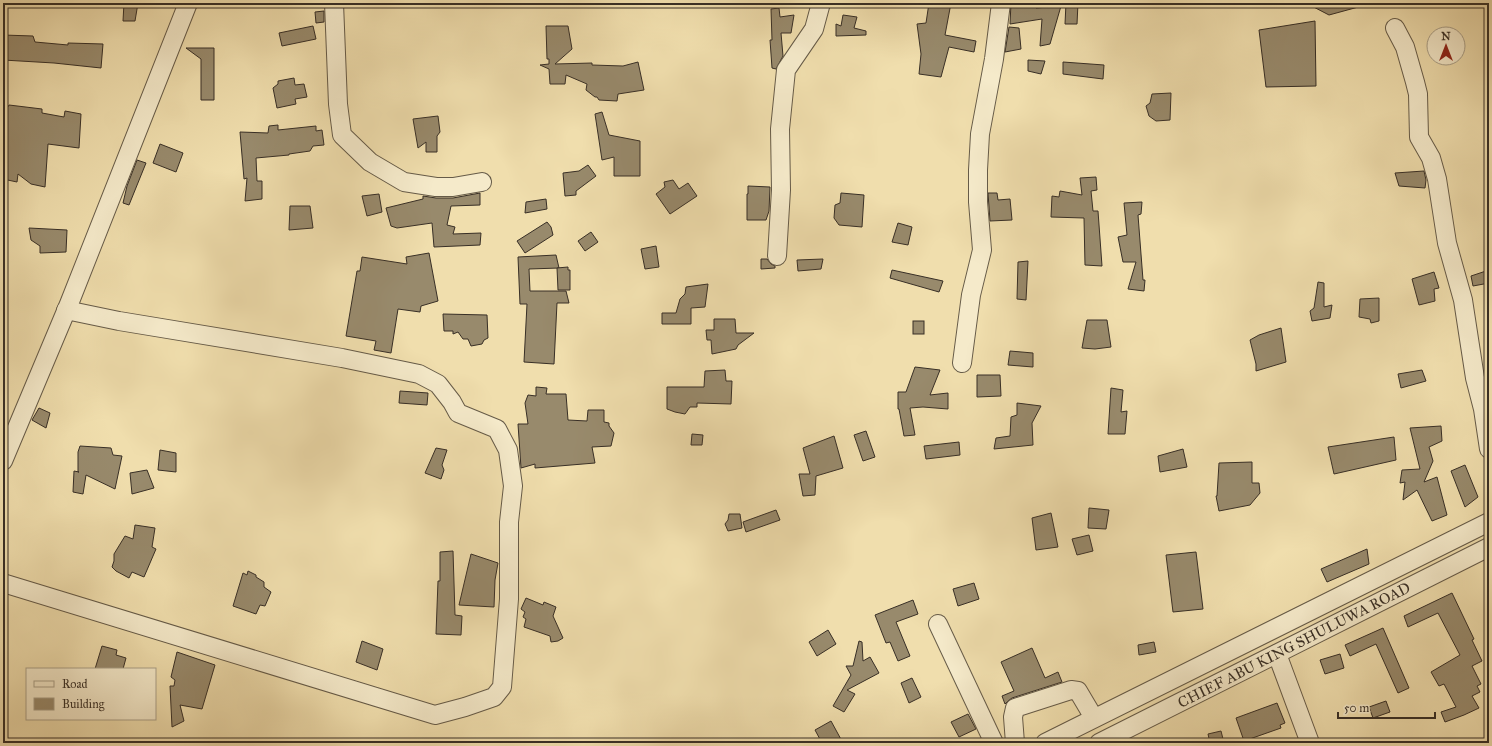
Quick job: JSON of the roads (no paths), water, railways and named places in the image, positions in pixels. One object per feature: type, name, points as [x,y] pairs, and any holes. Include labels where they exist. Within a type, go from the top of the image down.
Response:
[{"type":"street","points":[[3,461],[66,310],[188,3]]},
{"type":"street","points":[[334,3],[338,104],[342,135],[370,162],[404,182],[436,187],[453,187],[482,182]]},
{"type":"street","points":[[777,256],[781,190],[780,129],[786,70],[814,29],[820,3]]},
{"type":"street","points":[[962,363],[971,295],[982,250],[978,194],[980,134],[994,59],[1001,3]]},
{"type":"street","points":[[1394,28],[1405,47],[1418,94],[1419,137],[1430,158],[1437,179],[1447,243],[1463,300],[1475,378],[1483,409],[1489,449]]},
{"type":"street","points":[[3,582],[435,715],[494,697],[502,687],[509,599],[509,522],[513,486],[508,450],[497,429],[458,413],[452,402],[438,384],[419,374],[342,358],[119,321],[66,310]]},
{"type":"street","points":[[1045,743],[1489,522]]},
{"type":"street","name":"CHIEF ABU KING SHULUWA ROAD","points":[[1099,743],[1489,547]]},
{"type":"street","points":[[938,624],[994,743]]},
{"type":"street","points":[[1277,654],[1310,743]]},
{"type":"street","points":[[1015,743],[1013,717],[1015,708],[1071,690],[1078,691],[1094,718]]}]
